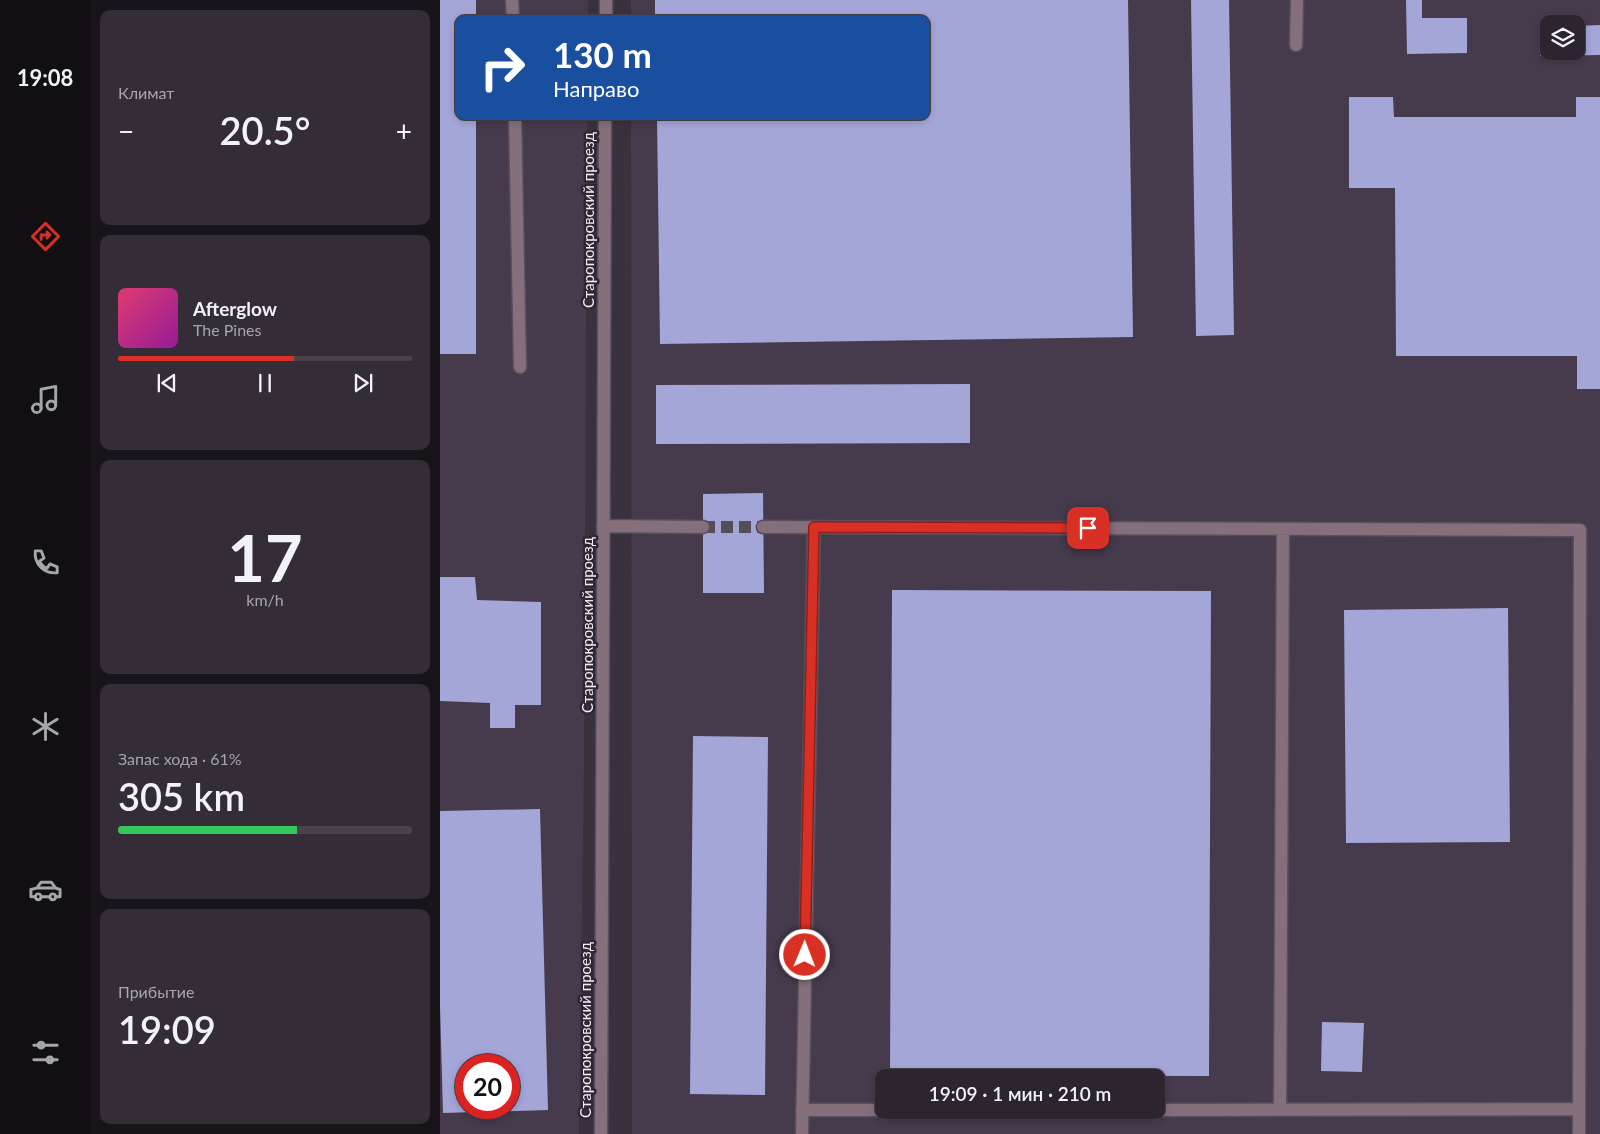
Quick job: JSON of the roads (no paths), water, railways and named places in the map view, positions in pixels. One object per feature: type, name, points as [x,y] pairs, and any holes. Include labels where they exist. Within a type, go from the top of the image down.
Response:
[{"type":"street","points":[[512,0],[512,15]]},
{"type":"street","points":[[606,0],[606,15]]},
{"type":"street","points":[[1296,45],[1297,0]]},
{"type":"street","points":[[515,120],[520,367]]},
{"type":"street","name":"Старопокровский проезд","points":[[601,1134],[605,120]]},
{"type":"street","points":[[603,526],[703,526]]},
{"type":"street","points":[[763,527],[1580,530],[1579,1134]]},
{"type":"street","points":[[802,1134],[814,527]]},
{"type":"street","points":[[1280,1110],[1283,529]]},
{"type":"street","points":[[1165,1110],[1579,1109]]},
{"type":"street","points":[[802,1110],[875,1110]]},
{"type":"tunnel","points":[[703,527],[763,527]]}]
